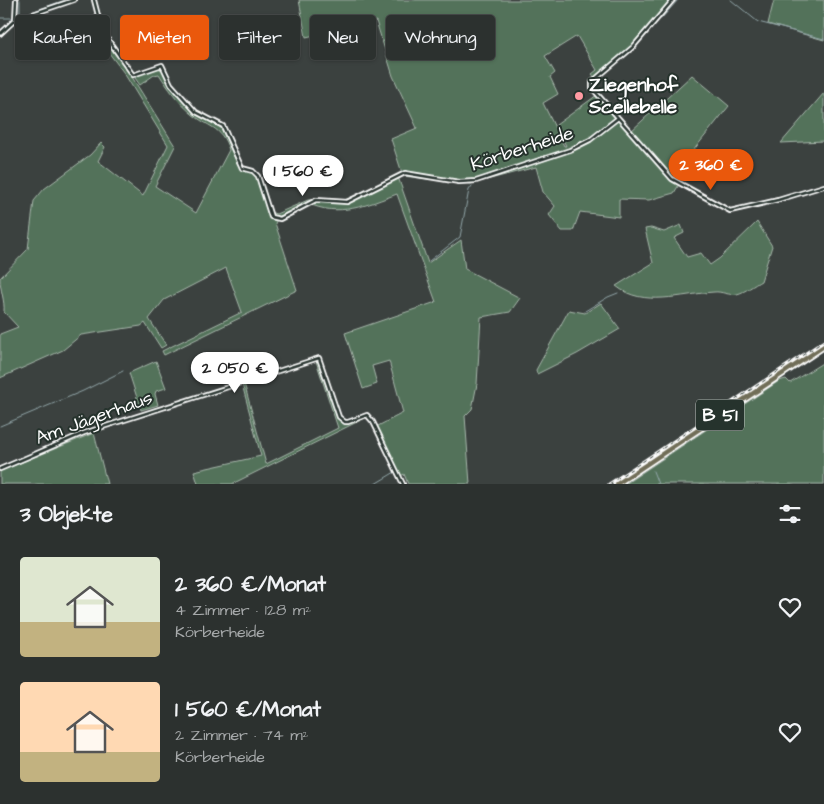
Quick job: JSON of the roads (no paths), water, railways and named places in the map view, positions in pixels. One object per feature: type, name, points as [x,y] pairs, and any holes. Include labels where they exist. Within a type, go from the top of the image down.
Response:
[{"type":"main road","name":"B 51","points":[[617,484],[824,346]]},
{"type":"street","points":[[15,15],[16,0]]},
{"type":"street","points":[[30,15],[74,0]]},
{"type":"street","name":"Körberheide","points":[[94,0],[102,32],[133,75],[162,65],[171,84],[196,112],[222,126],[242,168],[253,171],[258,176],[271,217],[280,219],[316,200],[347,202],[405,174],[460,182],[476,181],[570,150],[590,140],[618,118]]},
{"type":"street","points":[[673,0],[633,47],[592,82],[592,88],[672,179],[730,212],[824,186]]},
{"type":"street","points":[[0,34],[15,20]]},
{"type":"street","name":"Am Jägerhaus","points":[[0,469],[84,433],[319,358],[339,416],[345,422],[348,422],[367,414],[373,422],[403,484]]},
{"type":"waterway","points":[[20,0],[20,14]]},
{"type":"waterway","points":[[23,15],[65,0]]},
{"type":"waterway","points":[[661,19],[678,0]]},
{"type":"waterway","points":[[731,0],[758,22],[824,39]]},
{"type":"waterway","points":[[0,18],[12,18]]},
{"type":"waterway","points":[[429,261],[460,237],[469,190],[472,186]]},
{"type":"waterway","points":[[585,311],[618,293]]},
{"type":"waterway","points":[[0,426],[83,391],[123,371]]},
{"type":"waterway","points":[[653,471],[658,484]]},
{"type":"waterway","points":[[375,484],[395,472]]},
{"type":"railway","points":[[609,484],[824,341]]},
{"type":"place","name":"Ziegenhof Scellebelle","points":[[579,96]]}]
